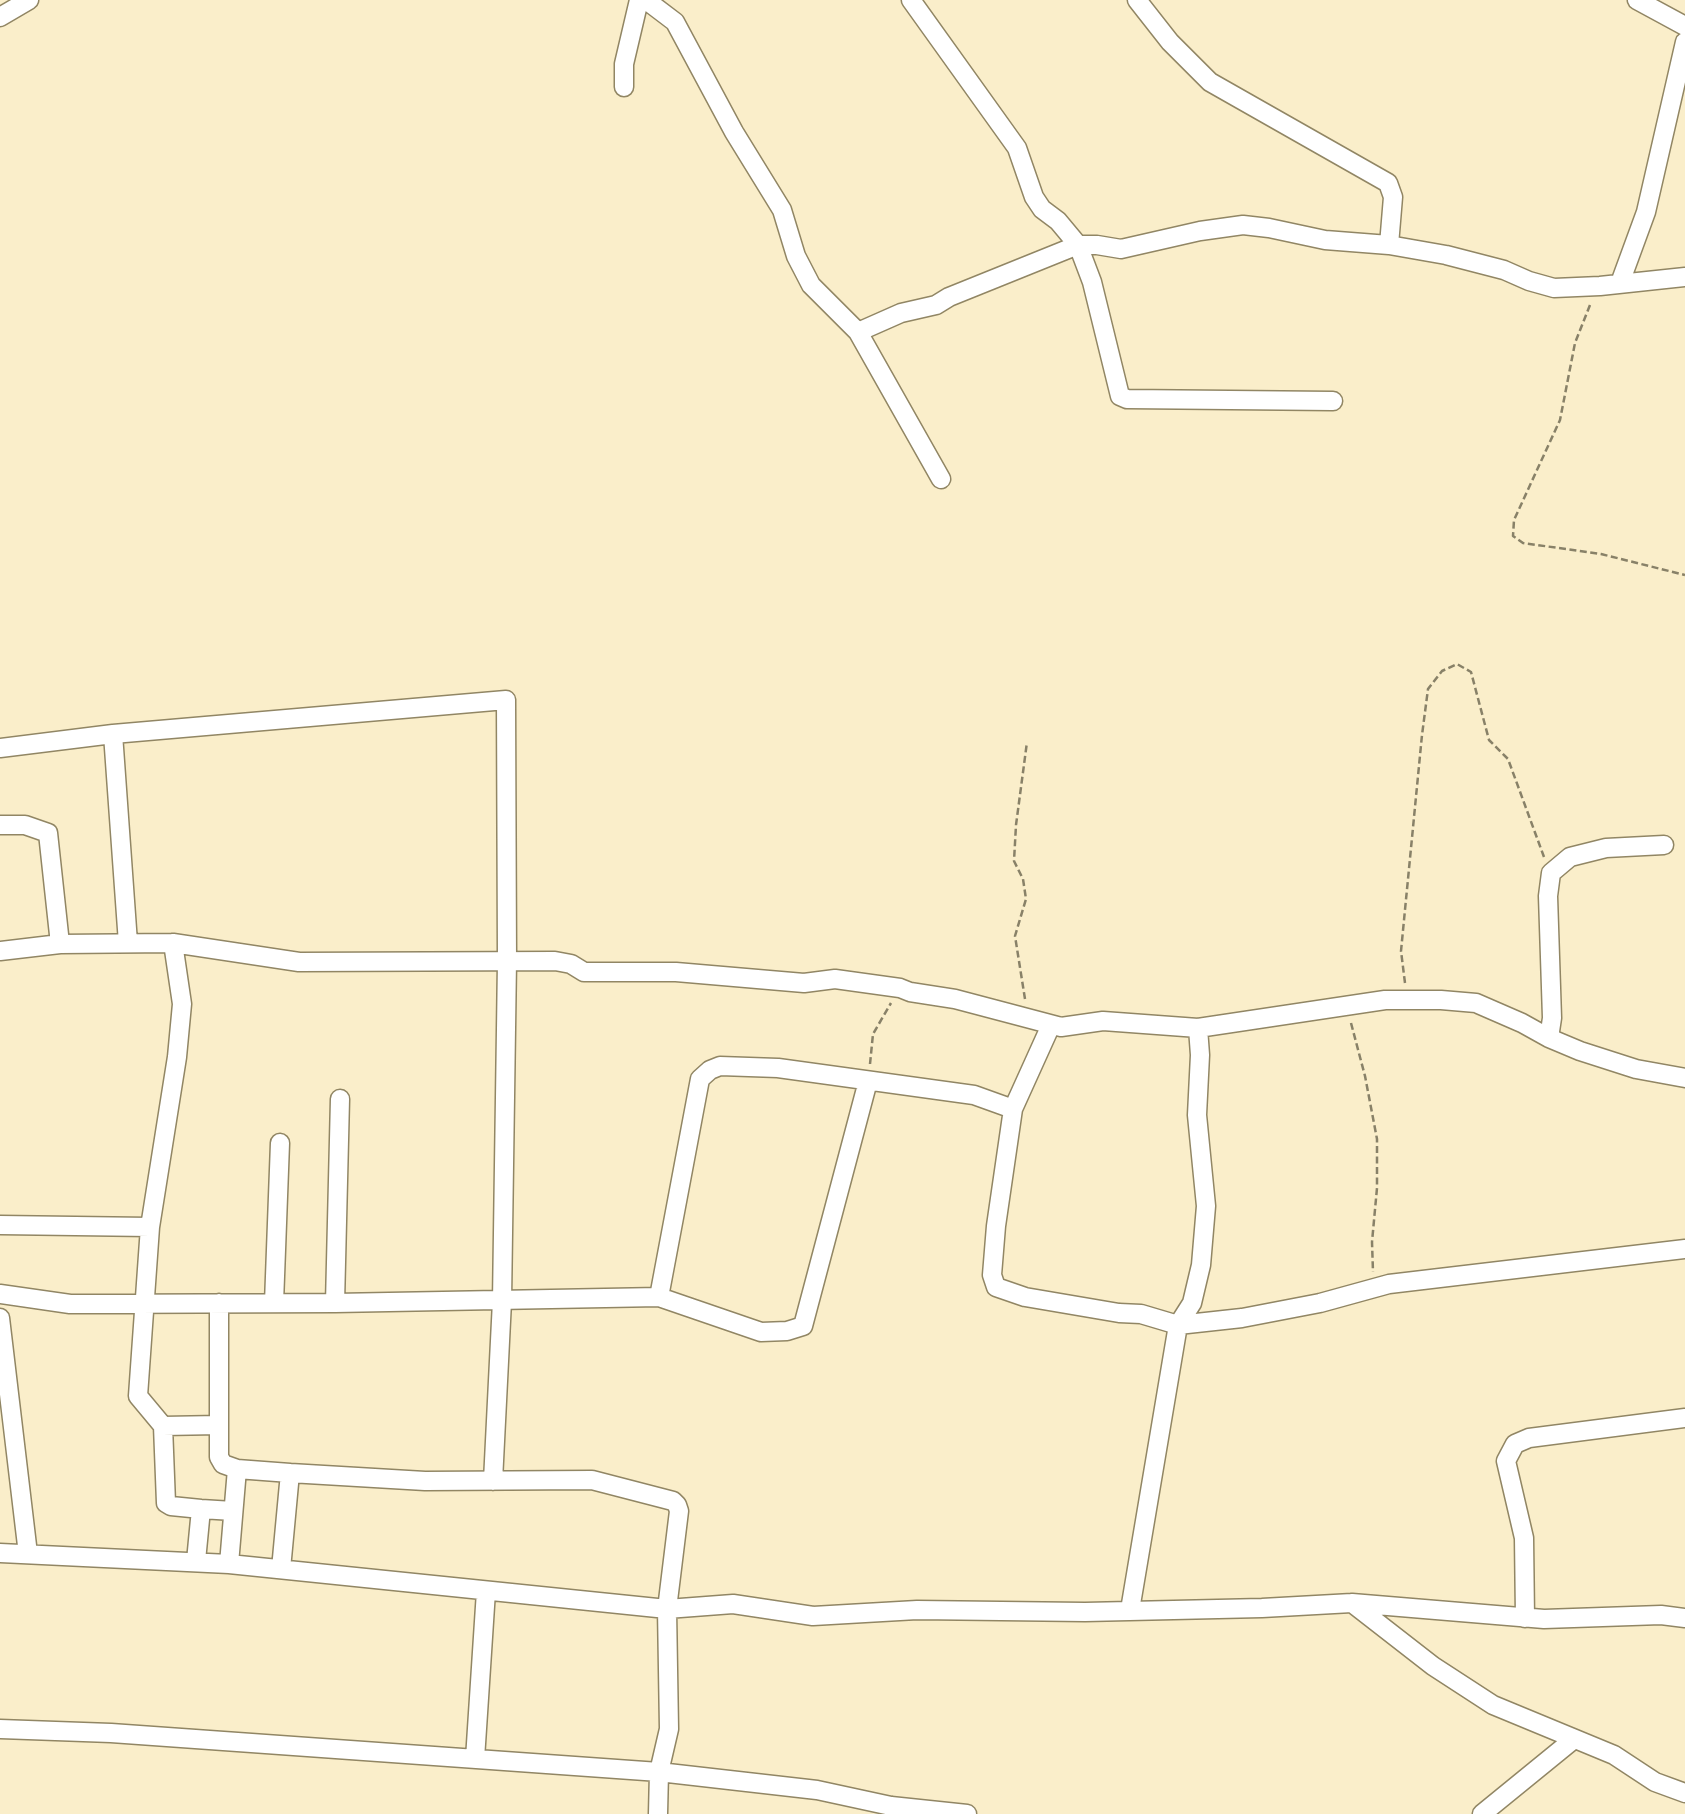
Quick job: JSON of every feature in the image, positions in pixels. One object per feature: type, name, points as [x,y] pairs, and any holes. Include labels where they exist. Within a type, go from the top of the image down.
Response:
[{"type":"street","points":[[0,17],[29,0]]},
{"type":"street","points":[[624,87],[624,64],[639,0]]},
{"type":"street","points":[[646,0],[675,22],[734,132],[782,210],[796,256],[811,285],[858,332],[941,479]]},
{"type":"street","points":[[911,0],[1017,148],[1034,198],[1077,246],[1092,282],[1120,396],[1127,400],[1333,401]]},
{"type":"street","points":[[1137,0],[1170,42],[1210,82],[1388,183],[1393,197],[1389,246]]},
{"type":"street","points":[[1637,0],[1685,26]]},
{"type":"street","points":[[1620,283],[1646,212],[1685,42]]},
{"type":"street","points":[[858,332],[901,313],[936,305],[949,297],[1077,246],[1121,248],[1200,231],[1243,226],[1446,256],[1504,270],[1554,288],[1685,277]]},
{"type":"street","points":[[0,748],[113,734],[506,700],[507,961],[502,1301],[493,1481]]},
{"type":"street","points":[[113,734],[128,943]]},
{"type":"street","points":[[0,825],[25,825],[48,834],[60,944]]},
{"type":"street","points":[[1549,1038],[1552,1018],[1548,896],[1551,873],[1570,857],[1606,848],[1664,845]]},
{"type":"street","points":[[173,943],[182,1003],[177,1057],[150,1227],[138,1396],[163,1426],[166,1503],[171,1506],[233,1511]]},
{"type":"street","points":[[0,951],[60,944],[173,943],[299,962],[555,961],[571,964],[584,972],[676,972],[804,983],[835,979],[900,988],[1061,1027],[1103,1021],[1198,1028],[1385,1000],[1476,1003],[1580,1051],[1636,1069],[1685,1078]]},
{"type":"street","points":[[1051,1025],[1013,1109],[996,1226],[992,1275],[996,1287],[1025,1297],[1119,1313],[1141,1314],[1178,1325],[1242,1318],[1423,1280],[1685,1249]]},
{"type":"street","points":[[1130,1610],[1178,1325],[1192,1303],[1198,1277],[1206,1206],[1202,1144],[1197,1115],[1200,1055],[1198,1028]]},
{"type":"street","points":[[659,1297],[700,1079],[710,1070],[720,1066],[778,1068],[974,1095],[1013,1109]]},
{"type":"street","points":[[0,1294],[70,1304],[335,1303],[659,1297],[761,1332],[787,1331],[803,1326],[868,1081]]},
{"type":"street","points":[[335,1303],[340,1099]]},
{"type":"street","points":[[274,1303],[280,1143]]},
{"type":"street","points":[[0,1225],[150,1227]]},
{"type":"street","points":[[219,1303],[219,1457],[223,1464],[237,1469],[425,1481],[592,1480],[673,1501],[679,1511],[667,1609],[669,1729],[659,1772],[658,1814]]},
{"type":"street","points":[[0,1318],[28,1554]]},
{"type":"street","points":[[1525,1618],[1524,1538],[1506,1461],[1515,1444],[1529,1438],[1685,1418]]},
{"type":"street","points":[[163,1426],[219,1426]]},
{"type":"street","points":[[229,1564],[237,1469]]},
{"type":"street","points":[[281,1569],[290,1473]]},
{"type":"street","points":[[196,1561],[201,1509]]},
{"type":"street","points":[[0,1553],[196,1561],[667,1609],[733,1604],[813,1616],[918,1610],[1085,1612],[1352,1603],[1525,1618],[1661,1615],[1685,1618]]},
{"type":"street","points":[[475,1759],[486,1591]]},
{"type":"street","points":[[1352,1603],[1433,1666],[1493,1705],[1614,1755],[1655,1782],[1685,1793]]},
{"type":"street","points":[[0,1729],[111,1733],[659,1772],[817,1790],[891,1806],[967,1814]]},
{"type":"street","points":[[1482,1814],[1574,1738]]},
{"type":"path","points":[[1600,286],[1581,324],[1575,343],[1560,419],[1514,520],[1513,536],[1524,543],[1601,554],[1685,576]]},
{"type":"path","points":[[1407,1000],[1401,951],[1422,735],[1428,689],[1442,671],[1457,664],[1471,672],[1489,740],[1508,759],[1551,873]]},
{"type":"path","points":[[1027,742],[1014,861],[1023,879],[1026,899],[1015,936],[1029,1019]]},
{"type":"path","points":[[868,1081],[873,1034],[900,988]]},
{"type":"path","points":[[1347,1006],[1365,1076],[1377,1139],[1377,1188],[1372,1241],[1373,1289]]}]
